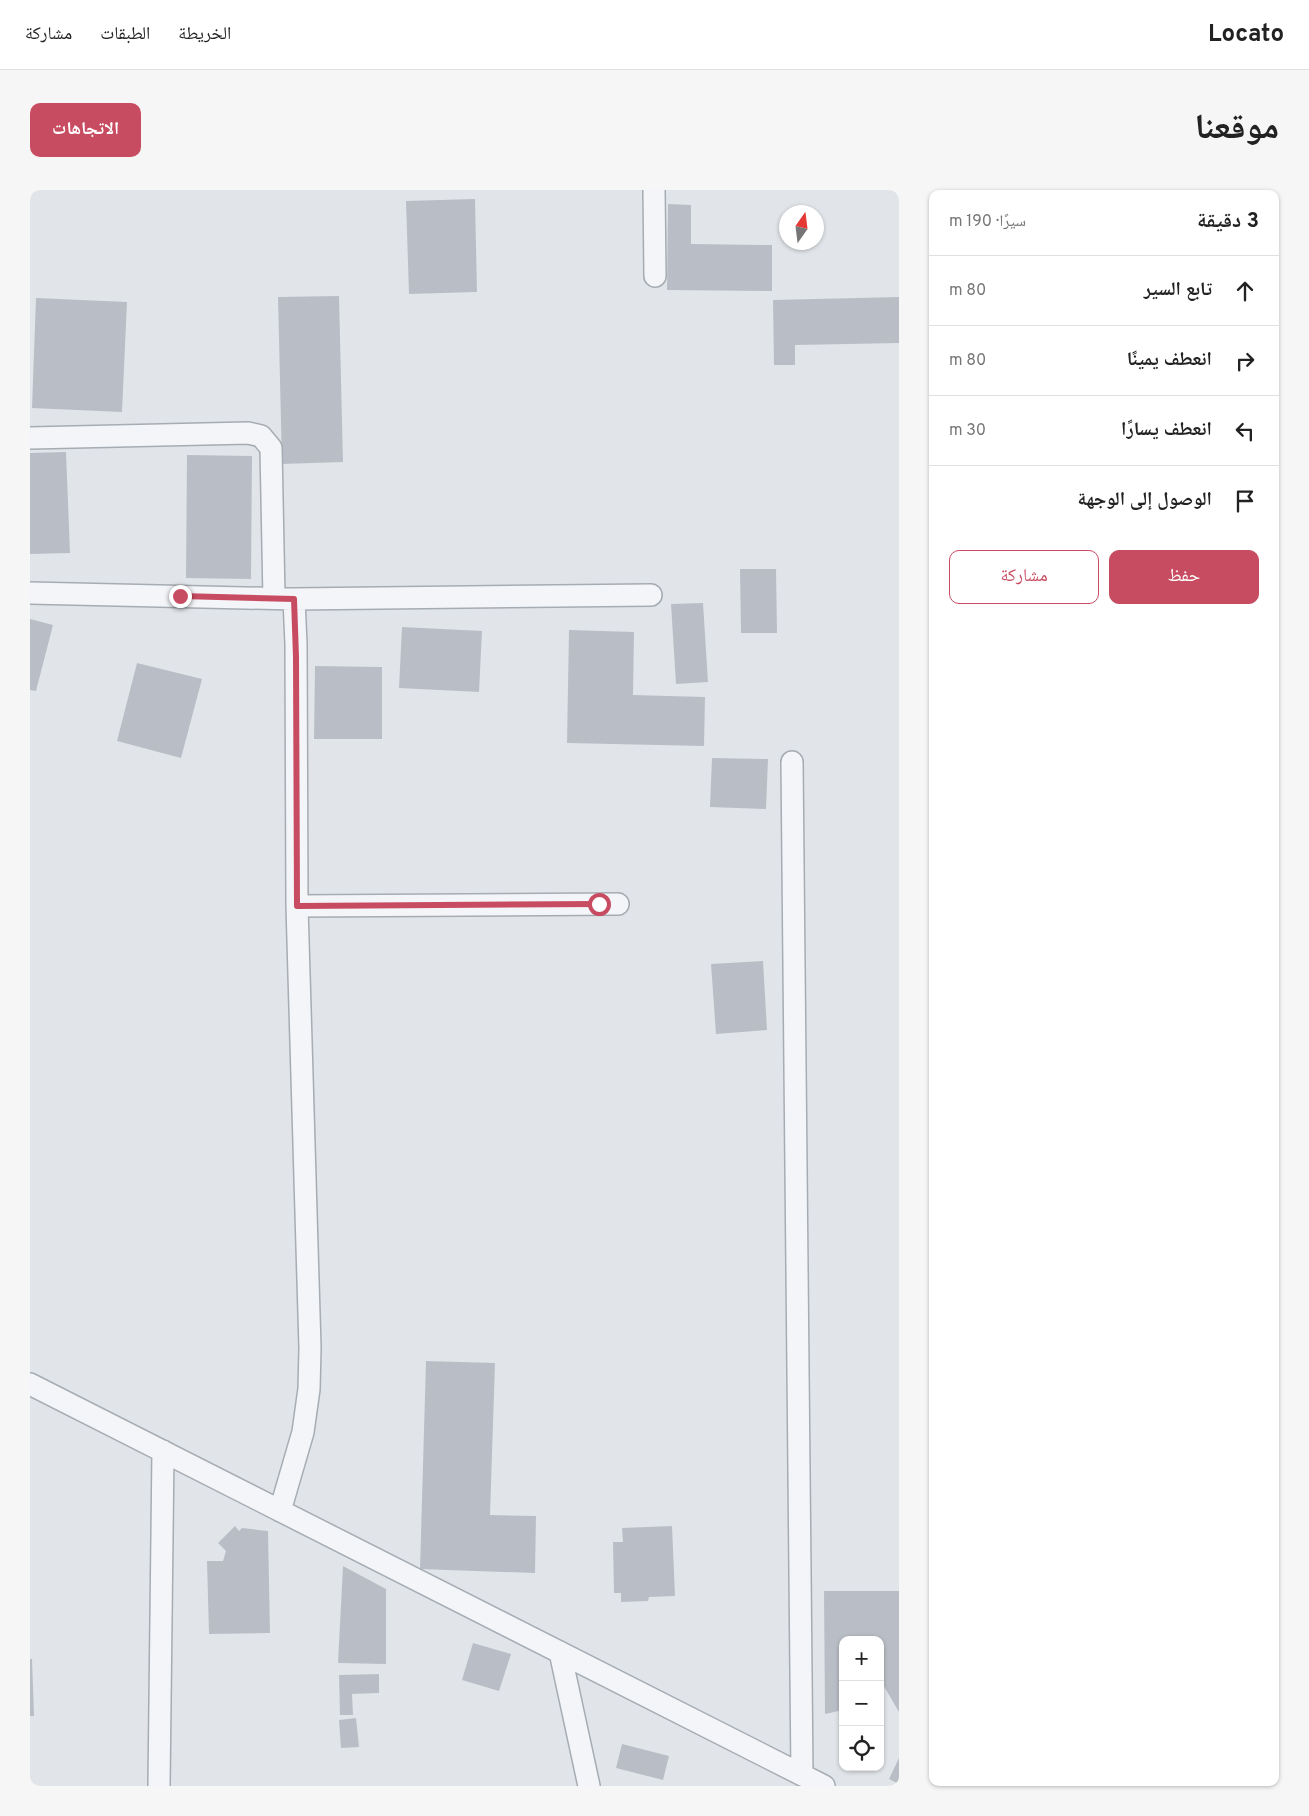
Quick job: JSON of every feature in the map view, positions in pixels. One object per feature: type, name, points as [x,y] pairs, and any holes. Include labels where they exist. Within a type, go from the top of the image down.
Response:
[{"type":"street","points":[[654,190],[655,276]]},
{"type":"street","points":[[30,438],[248,433],[261,436],[271,448],[284,598],[296,652],[297,906],[309,1338],[309,1389],[303,1432],[280,1511]]},
{"type":"street","points":[[30,593],[284,598],[651,595]]},
{"type":"street","points":[[792,762],[802,1775]]},
{"type":"street","points":[[297,906],[618,904]]},
{"type":"street","points":[[30,1384],[824,1786]]},
{"type":"street","points":[[159,1786],[162,1451]]},
{"type":"street","points":[[560,1652],[589,1786]]},
{"type":"building","points":[[475,199],[477,292],[409,294],[406,201]]},
{"type":"building","points":[[668,204],[691,205],[691,244],[772,245],[772,291],[667,290]]},
{"type":"building","points":[[339,296],[343,462],[282,464],[278,297]]},
{"type":"building","points":[[899,297],[899,343],[795,345],[795,365],[774,365],[773,300]]},
{"type":"building","points":[[36,298],[127,302],[122,412],[32,408]]},
{"type":"building","points":[[66,452],[70,553],[30,554],[30,453]]},
{"type":"building","points":[[187,455],[252,456],[251,579],[186,578]]},
{"type":"building","points":[[740,569],[776,569],[777,633],[741,633]]},
{"type":"building","points":[[703,603],[708,682],[676,684],[671,604]]},
{"type":"building","points":[[30,619],[53,625],[36,691],[30,690]]},
{"type":"building","points":[[402,627],[482,631],[479,692],[399,688]]},
{"type":"building","points":[[569,630],[634,632],[633,695],[705,697],[704,746],[567,743]]},
{"type":"building","points":[[137,663],[202,679],[181,758],[117,741]]},
{"type":"building","points":[[315,666],[382,667],[382,739],[314,739]]},
{"type":"building","points":[[712,758],[768,759],[766,809],[710,807]]},
{"type":"building","points":[[763,961],[767,1030],[716,1034],[711,964]]},
{"type":"building","points":[[426,1361],[495,1363],[490,1515],[536,1516],[535,1573],[420,1569]]},
{"type":"building","points":[[235,1526],[239,1531],[242,1528],[268,1531],[270,1633],[209,1634],[207,1561],[223,1561],[226,1551],[218,1543]]},
{"type":"building","points":[[672,1526],[675,1596],[649,1597],[648,1601],[621,1602],[621,1593],[614,1593],[613,1542],[623,1542],[622,1528]]},
{"type":"building","points":[[343,1566],[386,1589],[386,1664],[338,1663]]},
{"type":"building","points":[[824,1591],[899,1591],[899,1712],[884,1686],[884,1636],[839,1636],[839,1711],[825,1714]]},
{"type":"building","points":[[473,1643],[511,1654],[499,1691],[462,1680]]},
{"type":"building","points":[[30,1659],[32,1659],[34,1716],[30,1716]]},
{"type":"building","points":[[379,1674],[379,1693],[352,1694],[353,1715],[340,1715],[339,1675]]},
{"type":"building","points":[[356,1718],[359,1747],[341,1748],[339,1720]]},
{"type":"building","points":[[622,1744],[669,1756],[663,1780],[616,1768]]},
{"type":"building","points":[[899,1758],[899,1784],[889,1779]]},
{"type":"route","points":[[180,596],[294,599],[297,906],[599,904]]}]
